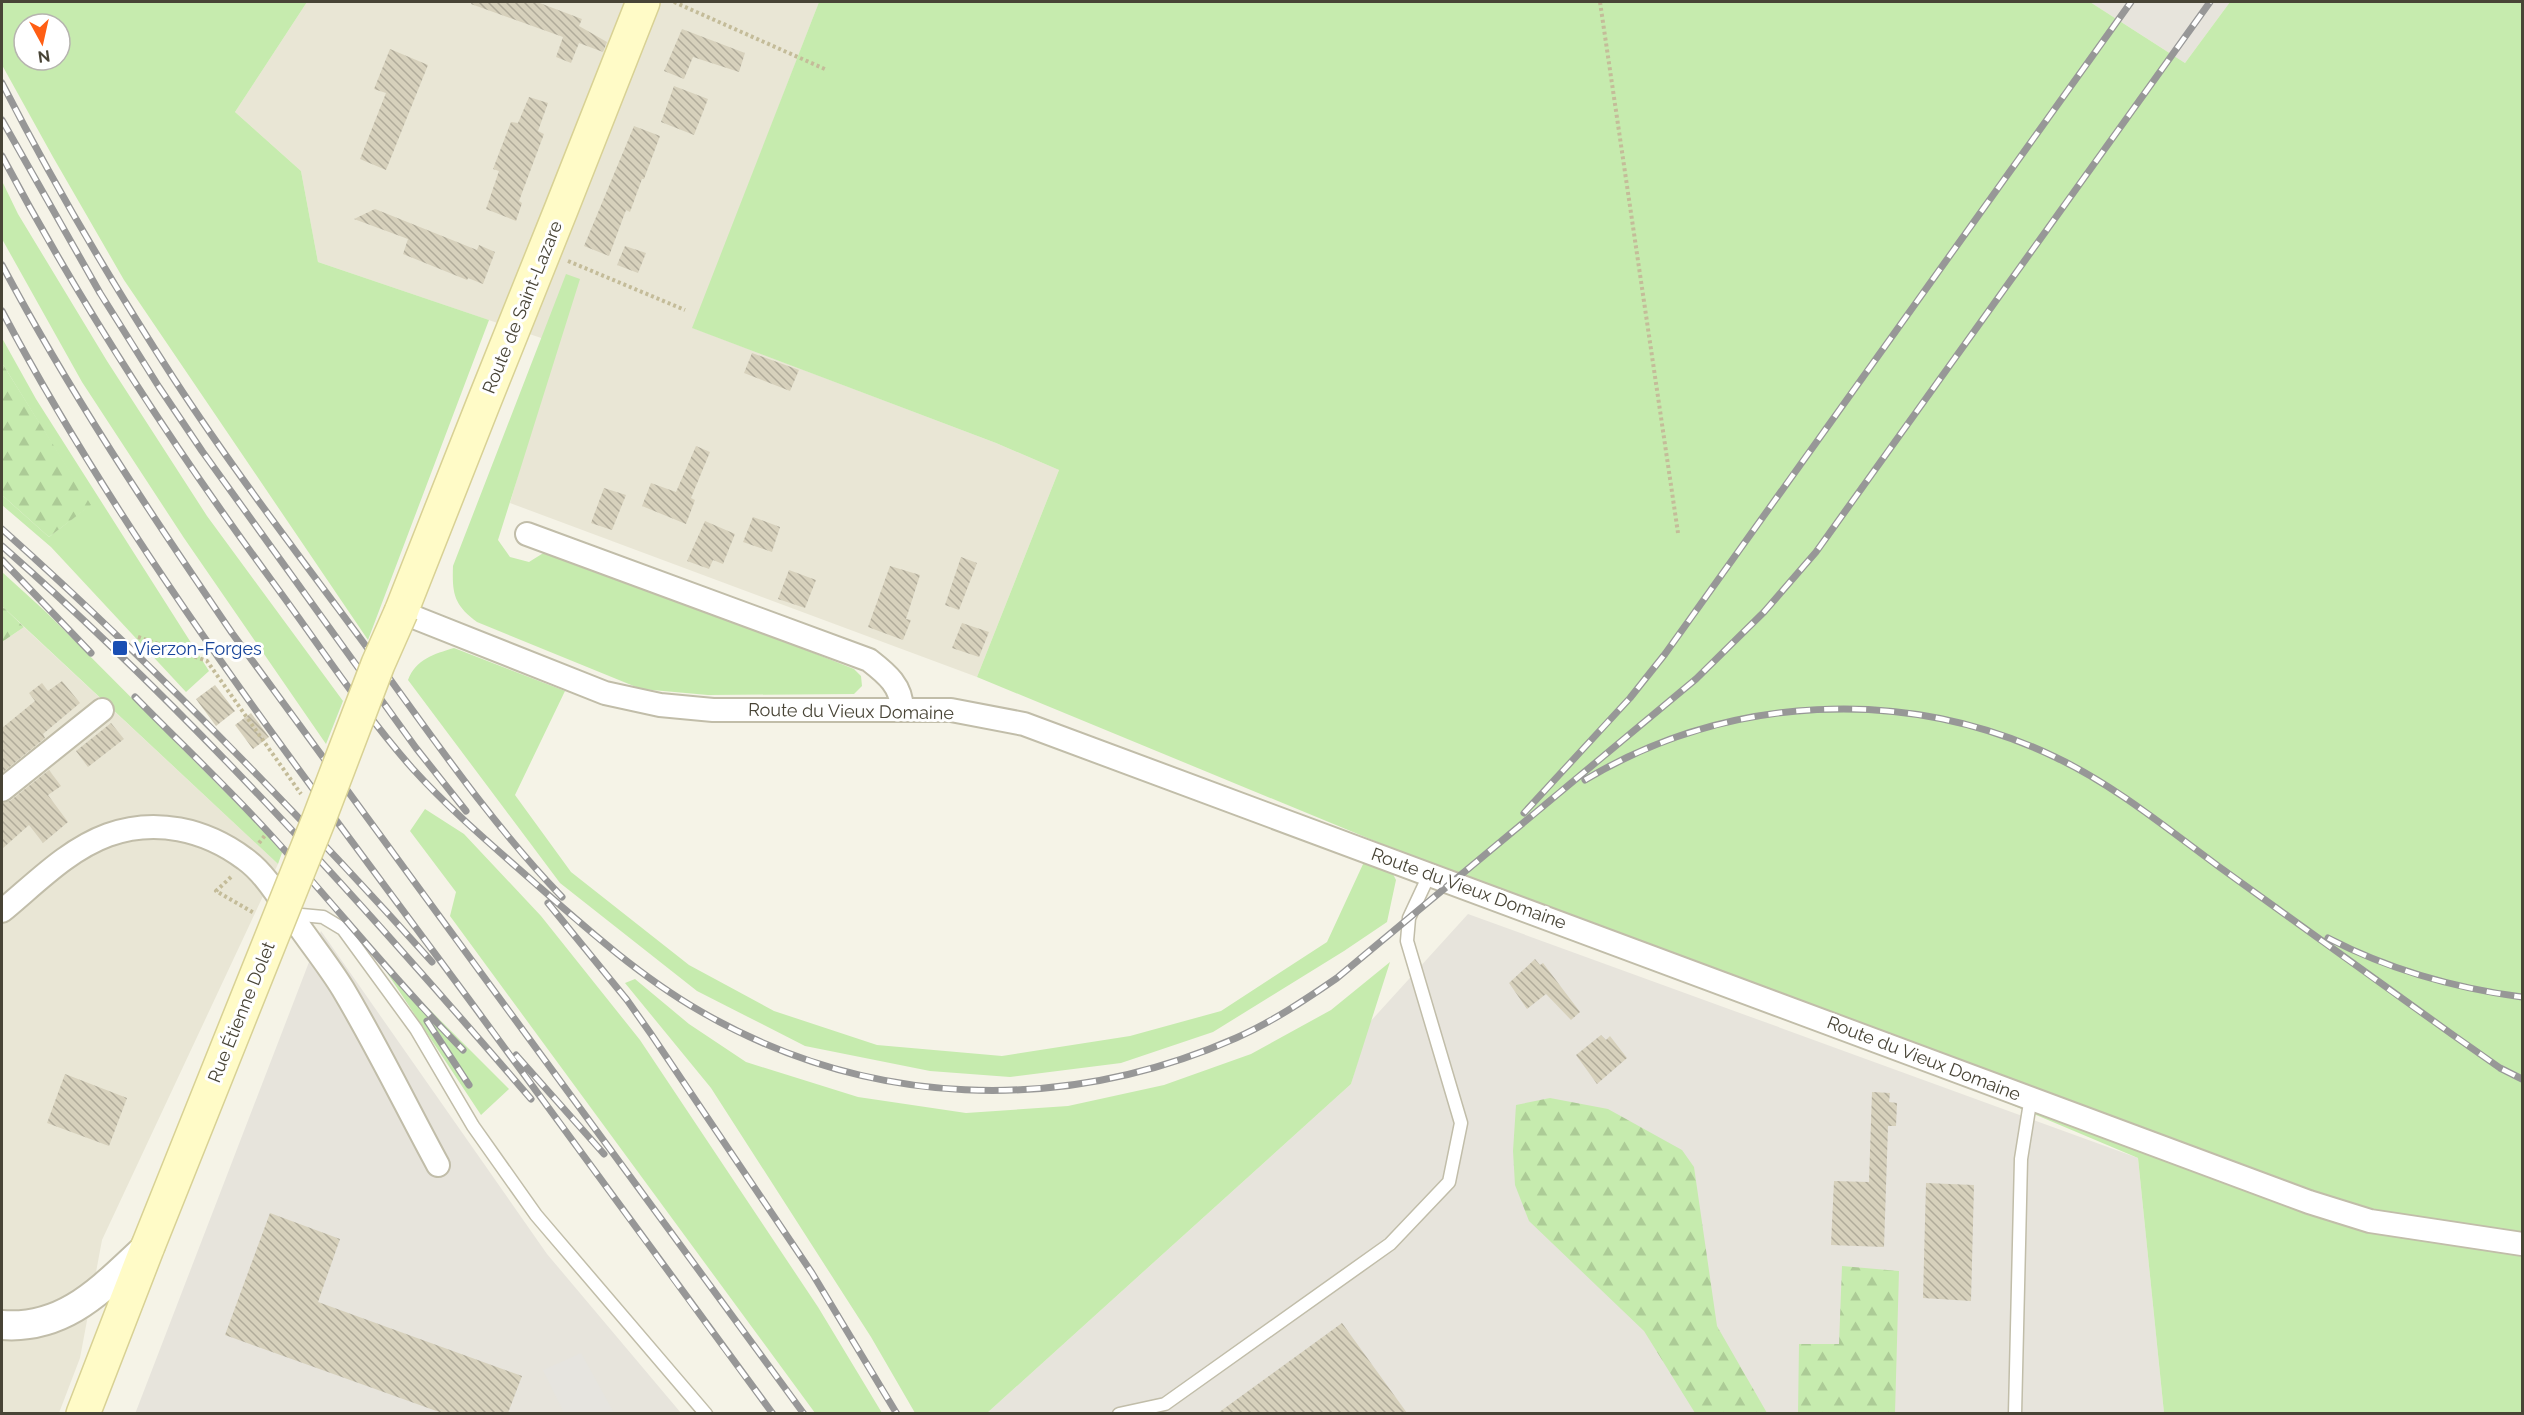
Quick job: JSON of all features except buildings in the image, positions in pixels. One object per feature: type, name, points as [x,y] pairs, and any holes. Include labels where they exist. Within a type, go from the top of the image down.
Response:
[{"type":"main road","name":"Route de Saint-Lazare","points":[[401,612],[467,440],[546,251],[643,2]]},
{"type":"main road","name":"Rue Étienne Dolet","points":[[83,1413],[148,1245],[282,920],[378,664],[401,612]]},
{"type":"street","points":[[527,534],[869,660],[892,678],[902,699],[902,710]]},
{"type":"street","name":"Route du Vieux Domaine","points":[[401,612],[605,693],[660,705],[713,710],[951,710],[1024,724],[1430,873],[2309,1202],[2370,1221],[2523,1244]]},
{"type":"street","points":[[2,790],[102,710]]},
{"type":"street","points":[[2,911],[68,856],[92,842],[125,830],[161,826],[201,834],[220,842],[242,856],[274,892],[282,920],[342,988],[438,1165]]},
{"type":"street","points":[[2,1324],[30,1325],[59,1317],[91,1298],[148,1245]]},
{"type":"lane","points":[[1119,1413],[1165,1404],[1390,1244],[1449,1182],[1461,1123],[1407,941],[1409,918],[1430,873]]},
{"type":"lane","points":[[282,920],[323,917],[343,929],[416,1029],[473,1126],[536,1215],[706,1413]]},
{"type":"lane","points":[[2015,1413],[2021,1159],[2029,1109],[2033,1099]]},
{"type":"path","points":[[674,2],[827,70]]},
{"type":"path","points":[[1600,2],[1678,533]]},
{"type":"path","points":[[546,251],[685,309]]},
{"type":"path","points":[[138,638],[207,661],[319,819]]},
{"type":"path","points":[[216,891],[282,920]]},
{"type":"shaded area","points":[[307,2],[819,2],[693,328],[996,443],[1059,470],[977,677],[510,503],[556,343],[318,262],[301,171],[235,112]]},
{"type":"shaded area","points":[[2090,2],[2230,2],[2185,63]]},
{"type":"shaded area","points":[[24,627],[278,864],[102,1240],[80,1358],[59,1413],[2,1414],[2,642]]},
{"type":"shaded area","points":[[1468,914],[2138,1158],[2164,1413],[986,1414],[1351,1084],[1369,1023]]},
{"type":"shaded area","points":[[321,931],[547,1254],[681,1413],[135,1414]]},
{"type":"shaded area","points":[[581,1353],[614,1413],[564,1413],[543,1370]]},
{"type":"green space","points":[[2,2],[307,2],[235,112],[301,171],[318,262],[489,320],[368,640],[124,280],[2,65]]},
{"type":"green space","points":[[819,2],[2090,2],[2185,63],[2230,2],[2522,2],[2522,1413],[2164,1413],[2138,1158],[977,677],[1059,470],[996,443],[692,328]]},
{"type":"green space","points":[[2,181],[18,214],[107,361],[207,516],[343,701],[326,744],[184,538],[82,382],[2,239]]},
{"type":"green space","points":[[566,274],[580,279],[498,540],[510,557],[529,562],[545,552],[572,557],[854,669],[861,676],[862,686],[854,694],[708,695],[641,689],[477,622],[463,610],[454,592],[453,566]]},
{"type":"green space","points":[[2,338],[36,399],[209,671],[186,692],[51,547],[2,505],[2,495],[49,537],[90,505],[2,363]]},
{"type":"green space","points":[[2,363],[91,505],[49,537],[2,495]]},
{"type":"green space","points":[[2,572],[46,612],[283,850],[278,864],[2,606]]},
{"type":"green space","points":[[2,606],[24,627],[2,642]]},
{"type":"green space","points":[[454,648],[565,691],[515,795],[571,872],[689,965],[774,1011],[877,1045],[1002,1056],[1130,1036],[1221,1011],[1327,942],[1364,862],[1391,870],[1396,880],[1387,922],[1213,1032],[1121,1063],[1010,1077],[930,1071],[805,1046],[697,991],[560,883],[408,680],[421,662]]},
{"type":"green space","points":[[425,809],[464,834],[541,916],[640,1040],[818,1307],[882,1413],[815,1413],[450,916],[456,892],[410,831]]},
{"type":"green space","points":[[376,956],[509,1089],[481,1115]]},
{"type":"green space","points":[[1390,962],[1351,1084],[986,1414],[915,1413],[871,1337],[711,1088],[625,983],[635,979],[689,1024],[746,1062],[858,1097],[966,1113],[1068,1106],[1164,1085],[1251,1054],[1331,1010]]},
{"type":"green space","points":[[1550,1098],[1608,1109],[1682,1150],[1694,1167],[1717,1326],[1767,1413],[1695,1413],[1644,1331],[1529,1221],[1515,1185],[1513,1151],[1516,1105]]},
{"type":"green space","points":[[1842,1266],[1899,1271],[1895,1413],[1798,1413],[1799,1344],[1839,1344]]},
{"type":"railway","points":[[1524,813],[1630,698],[1665,654],[2131,2]]},
{"type":"railway","points":[[2,156],[63,266],[129,373],[235,530],[393,746],[442,799],[473,828],[576,919],[636,968],[700,1011],[764,1043],[830,1067],[897,1082],[965,1090],[1034,1089],[1102,1080],[1170,1063],[1236,1038],[1288,1010],[1337,978],[1696,679],[1764,612],[1816,552],[2210,2]]},
{"type":"railway","points":[[2,83],[42,159],[128,307],[219,445],[482,804],[562,897]]},
{"type":"railway","points":[[2,120],[100,293],[159,387],[202,451],[416,748],[466,811]]},
{"type":"railway","points":[[2,265],[83,406],[232,633],[804,1414]]},
{"type":"railway","points":[[2,311],[95,472],[197,627],[251,704],[773,1414]]},
{"type":"railway","points":[[2,529],[114,632],[223,740],[432,962]]},
{"type":"railway","points":[[2,546],[73,610],[210,744],[341,884],[531,1099]]},
{"type":"railway","points":[[2,560],[91,653]]},
{"type":"railway","points":[[135,697],[269,833],[413,997],[463,1050]]},
{"type":"railway","points":[[1585,780],[1640,752],[1697,730],[1757,716],[1817,710],[1878,710],[1938,718],[1998,734],[2055,757],[2098,780],[2453,1035],[2500,1068],[2522,1079]]},
{"type":"railway","points":[[548,903],[627,1000],[651,1034],[812,1273],[897,1414]]},
{"type":"railway","points":[[2328,938],[2375,959],[2423,976],[2447,983],[2522,997]]},
{"type":"railway","points":[[427,1021],[469,1085]]},
{"type":"railway","points":[[516,1055],[604,1154]]},
{"type":"place","name":"Vierzon-Forges","points":[[120,648]]}]
